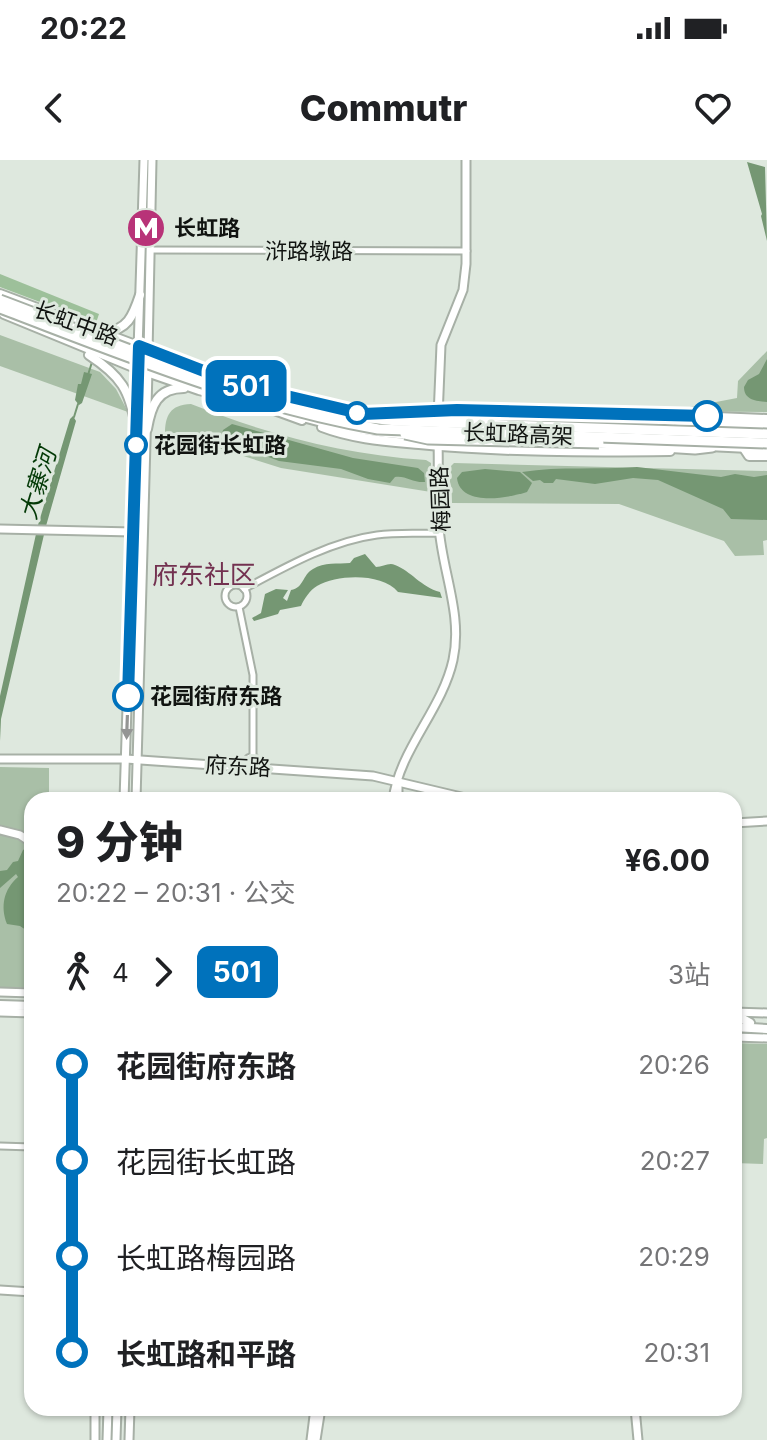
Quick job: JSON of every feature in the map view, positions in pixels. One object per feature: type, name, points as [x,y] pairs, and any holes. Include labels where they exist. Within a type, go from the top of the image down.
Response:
[{"type":"highway","name":"长虹路高架","points":[[0,297],[245,391],[303,406],[397,421],[767,434]]},
{"type":"highway","name":"长虹路高架","points":[[0,313],[243,396],[302,414],[378,429],[767,443]]},
{"type":"highway","points":[[397,421],[530,413],[727,424]]},
{"type":"highway","points":[[378,429],[428,439],[599,443],[695,449],[712,447]]},
{"type":"main road","points":[[102,333],[116,331],[132,320],[140,295]]},
{"type":"main road","name":"长虹中路","points":[[0,297],[240,385],[363,414],[438,415]]},
{"type":"main road","name":"长虹中路","points":[[0,313],[95,356],[199,390],[379,434],[438,441],[602,440],[767,449]]},
{"type":"main road","points":[[95,356],[126,388],[136,428]]},
{"type":"main road","points":[[167,379],[174,359]]},
{"type":"main road","points":[[147,429],[151,408],[158,396],[179,388],[199,390]]},
{"type":"main road","points":[[438,415],[767,422]]},
{"type":"main road","points":[[438,415],[727,424],[767,422]]},
{"type":"main road","points":[[745,450],[749,456],[767,456]]},
{"type":"main road","points":[[0,1002],[24,1004]]},
{"type":"main road","points":[[742,1018],[750,1023]]},
{"type":"main road","points":[[742,1024],[767,1026]]},
{"type":"main road","points":[[742,1025],[767,1026]]},
{"type":"street","points":[[124,792],[144,160]]},
{"type":"street","points":[[136,792],[152,160]]},
{"type":"street","name":"梅园路","points":[[396,792],[398,781],[453,660],[455,626],[440,533],[438,415],[441,345],[463,290],[467,251],[466,160]]},
{"type":"street","name":"浒路墩路","points":[[150,250],[467,251]]},
{"type":"street","points":[[0,529],[133,532]]},
{"type":"street","points":[[244,589],[278,570],[362,538],[440,533]]},
{"type":"street","points":[[239,607],[228,604],[225,594],[234,585],[244,589]]},
{"type":"street","points":[[239,607],[246,599],[244,589]]},
{"type":"street","points":[[239,607],[253,675],[253,756]]},
{"type":"street","points":[[247,766],[248,758],[253,756]]},
{"type":"street","points":[[253,756],[259,761],[258,767]]},
{"type":"street","name":"府东路","points":[[0,759],[126,759],[247,766],[373,776],[442,792]]},
{"type":"street","points":[[742,823],[767,821]]},
{"type":"street","points":[[0,830],[24,838]]},
{"type":"street","points":[[0,992],[24,993]]},
{"type":"street","points":[[0,1012],[24,1013]]},
{"type":"street","points":[[742,1013],[767,1013]]},
{"type":"street","points":[[742,1037],[767,1038]]},
{"type":"street","points":[[0,1146],[24,1147]]},
{"type":"street","points":[[0,1290],[24,1292]]},
{"type":"street","points":[[95,1416],[95,1440]]},
{"type":"street","points":[[107,1440],[108,1416]]},
{"type":"street","points":[[116,1440],[117,1416]]},
{"type":"street","points":[[129,1440],[130,1416]]},
{"type":"street","points":[[314,1440],[317,1416]]},
{"type":"street","points":[[636,1416],[638,1440]]},
{"type":"shaded area","points":[[747,162],[765,167],[767,241],[762,214]]},
{"type":"shaded area","points":[[0,274],[99,314],[96,323],[0,287]]},
{"type":"shaded area","points":[[0,335],[100,372],[116,389],[128,412],[0,366]]},
{"type":"shaded area","points":[[767,351],[767,412],[669,411],[737,398],[738,381]]},
{"type":"shaded area","points":[[767,359],[767,402],[748,397],[744,387],[748,380],[759,374]]},
{"type":"shaded area","points":[[84,372],[92,374],[79,405],[75,400]]},
{"type":"shaded area","points":[[191,404],[249,425],[335,448],[426,460],[431,463],[431,492],[281,468],[177,435],[165,435],[170,412],[178,406]]},
{"type":"shaded area","points":[[73,416],[76,421],[46,526],[1,719],[0,741],[0,696],[38,525]]},
{"type":"shaded area","points":[[232,424],[353,458],[418,468],[424,473],[425,482],[395,477],[390,483],[341,469],[279,461],[226,441],[223,430]]},
{"type":"shaded area","points":[[454,463],[767,471],[767,540],[763,541],[764,555],[735,556],[724,541],[619,504],[450,503],[450,467]]},
{"type":"shaded area","points":[[637,467],[721,477],[767,475],[767,520],[731,519],[723,509],[658,480],[633,478],[595,484],[556,479],[553,483],[544,483],[533,481],[522,472]]},
{"type":"shaded area","points":[[485,469],[520,472],[532,483],[527,492],[497,498],[475,497],[460,487],[457,478],[462,472]]},
{"type":"shaded area","points":[[365,554],[376,567],[395,565],[427,587],[440,592],[442,598],[398,592],[382,581],[371,579],[336,579],[317,586],[301,606],[280,610],[278,614],[254,621],[252,618],[261,613],[265,594],[276,589],[288,590],[283,598],[287,601],[291,590],[298,587],[313,569],[326,564],[350,563]]},
{"type":"shaded area","points":[[0,767],[49,768],[49,792],[24,792],[24,834],[0,825]]},
{"type":"shaded area","points":[[0,834],[24,842],[24,988],[0,987]]},
{"type":"shaded area","points":[[23,850],[24,929],[7,924],[4,911],[5,898],[18,877],[16,874],[0,888],[0,871],[7,870],[18,861]]},
{"type":"shaded area","points":[[742,1043],[767,1044],[767,1138],[764,1139],[763,1164],[742,1163]]},
{"type":"waterway","name":"大寨河","points":[[88,375],[92,362]]},
{"type":"waterway","name":"大寨河","points":[[74,417],[78,404]]},
{"type":"bus line","name":"501","points":[[128,696],[139,346],[240,385],[363,414],[457,410],[707,416]]},
{"type":"place","name":"长虹路","points":[[146,228]]},
{"type":"place","name":"花园街长虹路","points":[[136,445]]},
{"type":"place","name":"花园街府东路","points":[[128,696]]},
{"type":"district","name":"府东社区","points":[[204,575]]}]
